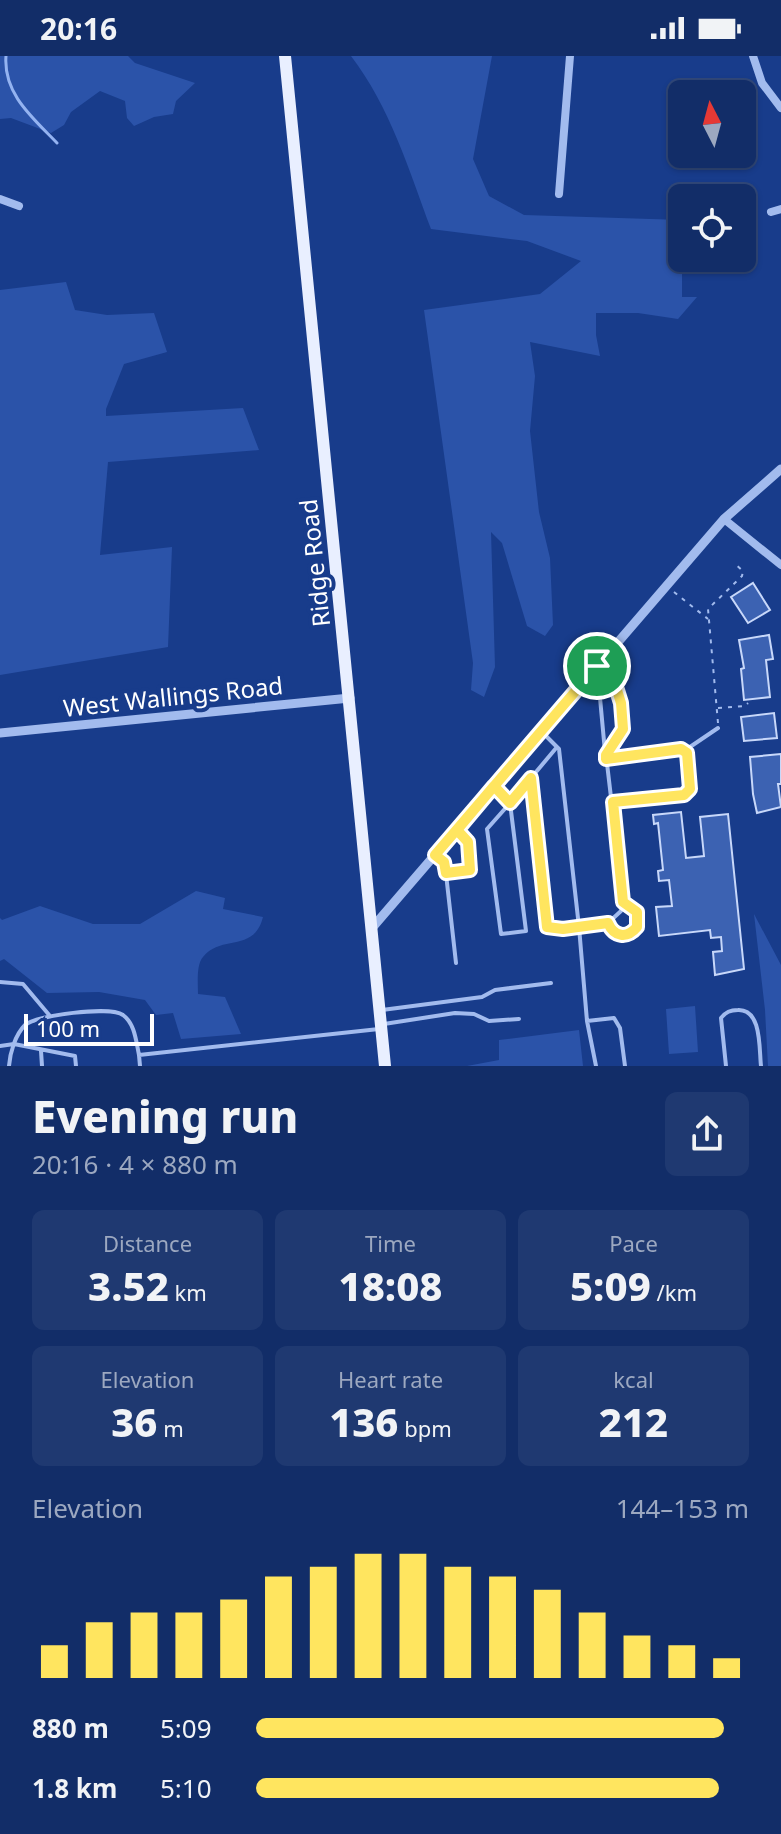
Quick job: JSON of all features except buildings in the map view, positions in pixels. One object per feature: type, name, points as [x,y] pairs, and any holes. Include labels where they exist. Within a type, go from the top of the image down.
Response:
[{"type":"main road","name":"Ridge Road","points":[[285,56],[385,1066]]},
{"type":"street","points":[[559,194],[570,56]]},
{"type":"street","points":[[753,56],[762,83],[781,108]]},
{"type":"street","points":[[0,199],[19,206]]},
{"type":"street","points":[[771,212],[781,209]]},
{"type":"street","points":[[372,928],[724,519],[781,469]]},
{"type":"street","points":[[724,519],[781,565]]},
{"type":"street","name":"West Wallings Road","points":[[0,733],[350,698]]},
{"type":"lane","points":[[597,666],[616,687],[621,703],[623,729],[606,757]]},
{"type":"lane","points":[[531,778],[547,927],[563,929],[608,923],[621,911],[623,902],[599,687],[588,677]]},
{"type":"lane","points":[[684,751],[718,728]]},
{"type":"lane","points":[[541,731],[557,747],[587,1021],[596,1066]]},
{"type":"lane","points":[[494,786],[510,803],[526,931],[501,934],[487,829],[510,803],[557,747]]},
{"type":"lane","points":[[606,757],[681,749],[687,753],[690,789],[684,795],[613,802]]},
{"type":"lane","points":[[446,873],[470,870],[468,842],[457,830]]},
{"type":"lane","points":[[435,855],[444,862],[456,963]]},
{"type":"lane","points":[[608,923],[617,935],[626,935],[637,927],[637,912],[623,902]]},
{"type":"lane","points":[[0,982],[23,984],[51,1017]]},
{"type":"lane","points":[[380,1010],[482,997],[495,990],[551,983]]},
{"type":"lane","points":[[726,1066],[721,1018],[727,1011],[742,1009],[750,1013],[756,1023],[761,1066]]},
{"type":"lane","points":[[9,1066],[14,1044],[25,1025],[51,1017],[111,1010],[123,1015],[134,1029],[140,1066]]},
{"type":"lane","points":[[139,1055],[381,1026],[455,1013],[474,1014],[489,1021],[519,1019]]},
{"type":"lane","points":[[587,1021],[614,1018],[620,1028],[625,1066]]},
{"type":"lane","points":[[0,1046],[14,1044],[75,1056],[76,1066]]},
{"type":"lane","points":[[41,1051],[42,1066]]},
{"type":"path","points":[[718,728],[708,609],[742,576],[743,571],[735,564]]},
{"type":"path","points":[[674,592],[709,620]]},
{"type":"path","points":[[717,709],[748,703]]},
{"type":"shaded area","points":[[0,56],[128,56],[135,63],[195,83],[176,101],[173,114],[154,117],[134,126],[127,118],[125,101],[100,91],[71,112],[64,125],[51,133],[11,118],[0,119]]},
{"type":"shaded area","points":[[351,56],[492,56],[473,159],[489,196],[524,215],[668,220],[668,272],[682,272],[682,297],[697,297],[678,319],[638,313],[596,313],[600,356],[530,342],[535,376],[530,431],[539,512],[550,558],[553,625],[545,636],[527,626],[502,543],[491,532],[495,667],[484,697],[471,690],[473,663],[424,310],[540,294],[581,261],[527,241],[431,229],[388,118]]},
{"type":"shaded area","points":[[66,282],[75,310],[107,315],[154,313],[167,352],[124,364],[106,416],[243,408],[259,450],[108,462],[100,555],[172,547],[168,647],[0,675],[0,290]]},
{"type":"shaded area","points":[[196,891],[225,898],[223,909],[263,917],[252,935],[211,950],[201,960],[198,970],[198,994],[225,997],[241,1034],[181,1039],[173,1013],[156,1015],[145,1000],[99,992],[47,993],[4,959],[0,961],[0,918],[2,920],[40,906],[93,924],[140,924]]},
{"type":"shaded area","points":[[754,914],[781,965],[781,1066],[768,1066]]},
{"type":"shaded area","points":[[695,1006],[698,1052],[669,1054],[666,1009]]},
{"type":"shaded area","points":[[579,1030],[583,1066],[467,1066],[499,1060],[499,1040]]},
{"type":"waterway","points":[[6,56],[6,70],[14,94],[57,143]]},
{"type":"route","points":[[597,666],[435,855],[444,862],[446,873],[470,870],[468,840],[457,830],[494,786],[510,803],[531,778],[547,927],[563,929],[608,923],[617,935],[626,935],[637,927],[638,919],[637,912],[623,902],[613,802],[684,795],[690,789],[687,753],[681,749],[606,759],[623,729],[621,703],[616,687],[597,666]]}]
